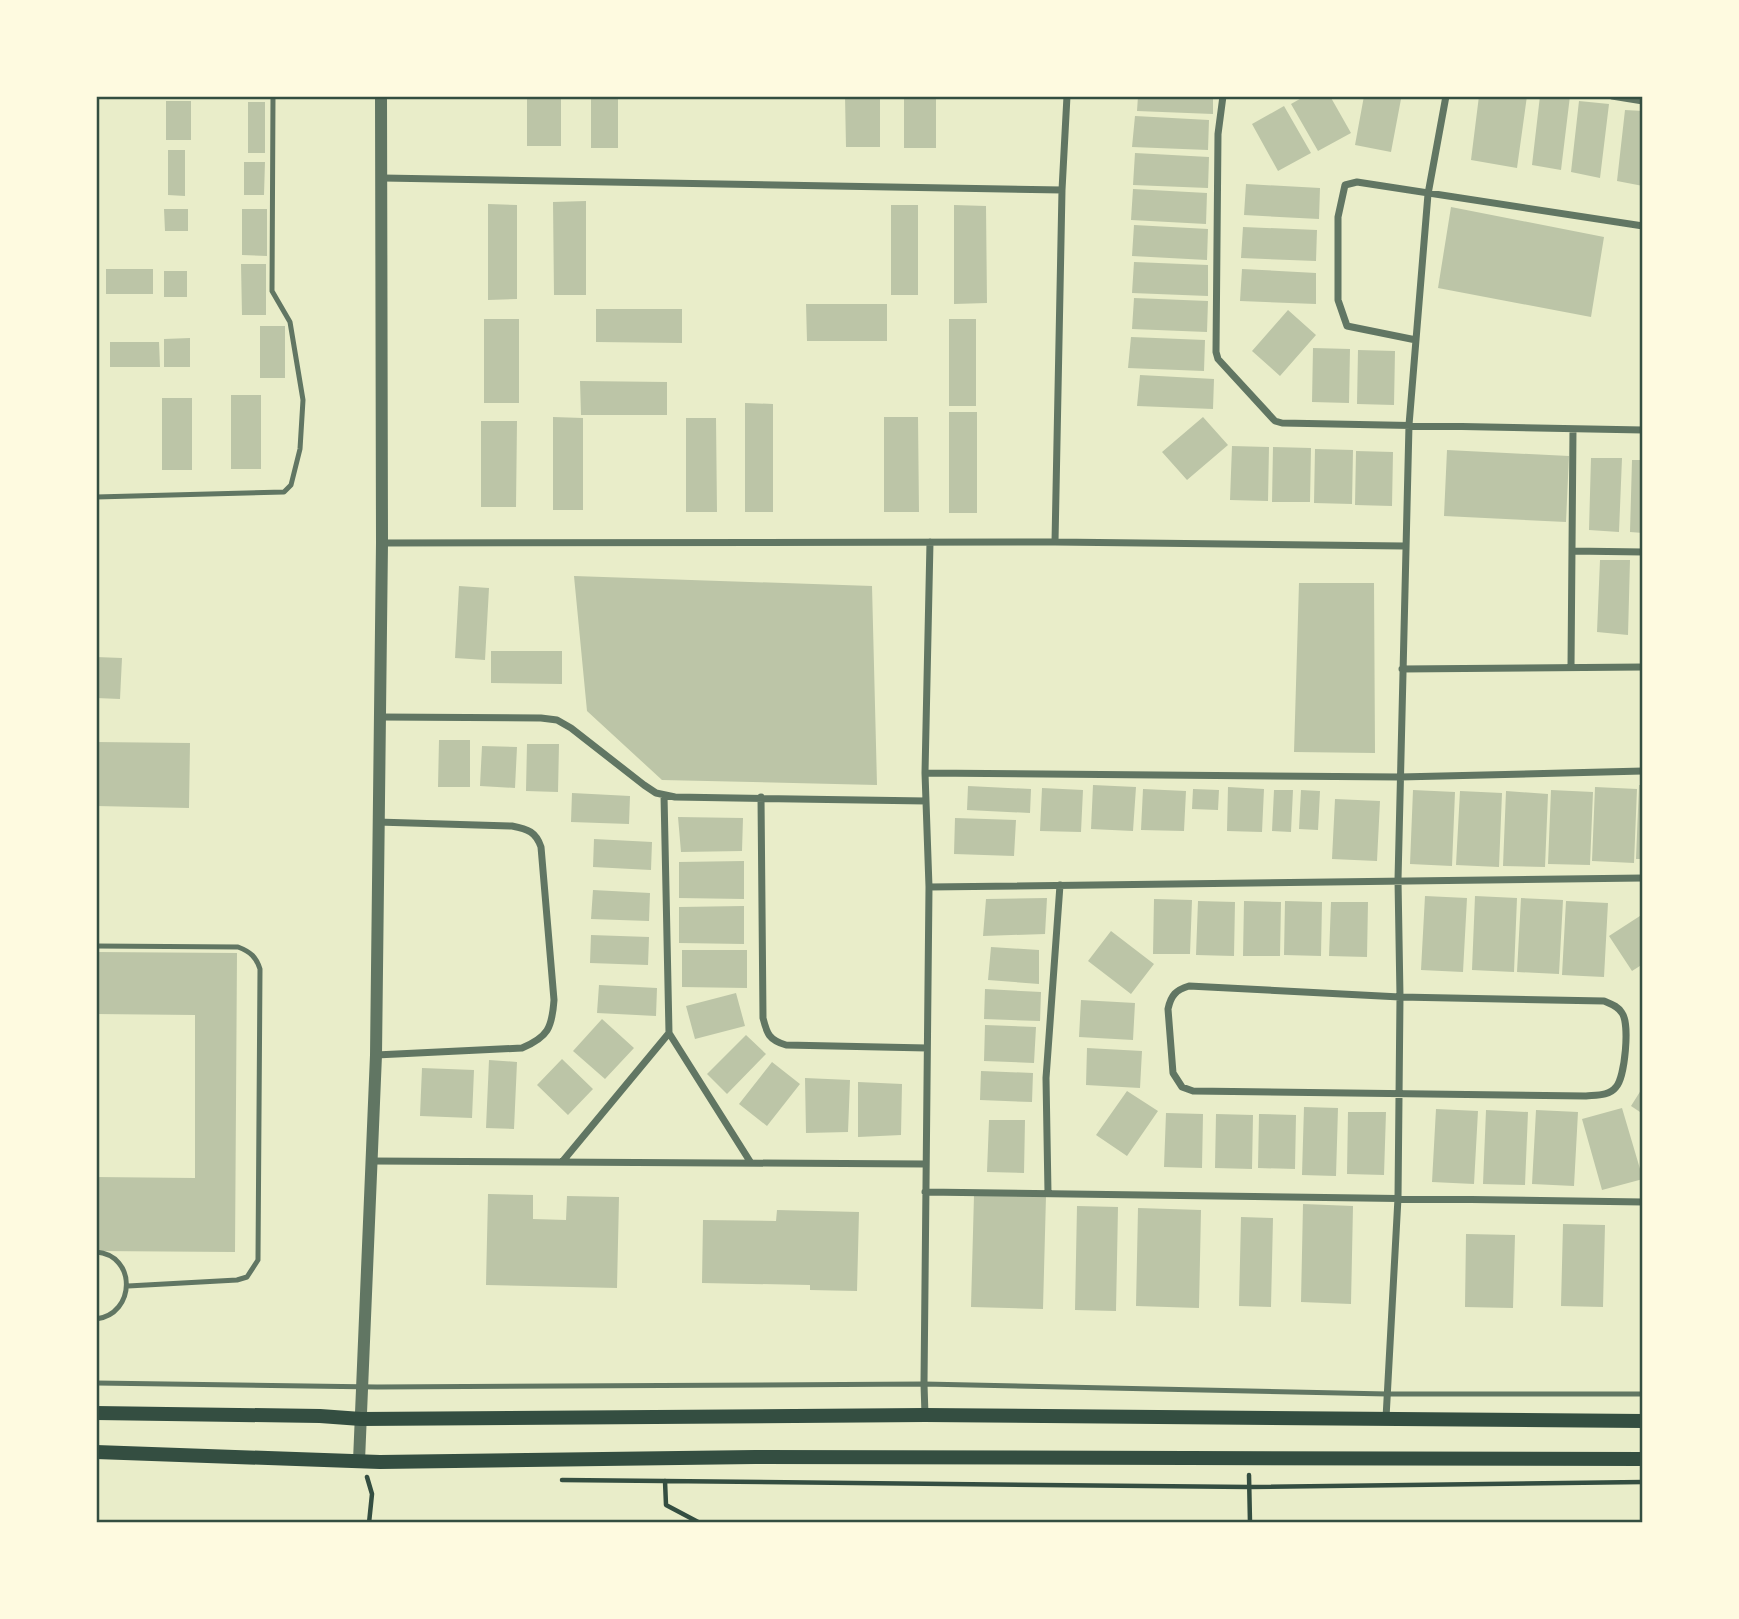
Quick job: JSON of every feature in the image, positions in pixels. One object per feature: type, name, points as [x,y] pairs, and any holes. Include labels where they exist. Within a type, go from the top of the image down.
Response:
[{"type":"main road","points":[[96,1413],[361,1419],[925,1415],[1643,1421]]},
{"type":"main road","points":[[96,1452],[359,1461],[755,1457],[1643,1459]]},
{"type":"street","points":[[359,1461],[376,1055],[377,822],[383,543],[381,96]]},
{"type":"street","points":[[1055,542],[1062,190],[1067,96]]},
{"type":"street","points":[[1223,96],[1218,134],[1216,352],[1218,359],[1279,423],[1643,430]]},
{"type":"street","points":[[1387,1418],[1398,1198],[1398,880],[1409,425],[1428,194],[1446,96]]},
{"type":"street","points":[[1612,96],[1643,101]]},
{"type":"street","points":[[383,178],[1062,190]]},
{"type":"street","points":[[1416,340],[1347,326],[1338,300],[1338,217],[1345,185],[1357,182],[1643,226]]},
{"type":"street","points":[[1571,667],[1573,429]]},
{"type":"street","points":[[925,1415],[929,887],[925,773],[930,542]]},
{"type":"street","points":[[383,543],[1055,542],[1404,546]]},
{"type":"street","points":[[1572,551],[1643,552]]},
{"type":"street","points":[[1402,669],[1643,667]]},
{"type":"street","points":[[380,717],[557,720],[643,785],[664,795],[926,801]]},
{"type":"street","points":[[925,773],[1400,777],[1643,771]]},
{"type":"street","points":[[664,795],[669,1033],[751,1163]]},
{"type":"street","points":[[761,797],[763,1018],[767,1034],[774,1041],[786,1045],[927,1048]]},
{"type":"street","points":[[376,1055],[522,1048],[538,1041],[546,1033],[553,1019],[554,1000],[541,847],[537,835],[527,829],[512,826],[377,822]]},
{"type":"street","points":[[929,887],[1643,878]]},
{"type":"street","points":[[1048,1193],[1045,1078],[1060,885]]},
{"type":"street","points":[[1189,986],[1399,997],[1604,1001],[1617,1006],[1624,1015],[1626,1024],[1622,1077],[1615,1089],[1603,1095],[1398,1094],[1193,1091],[1182,1087],[1173,1073],[1168,1009],[1170,1000],[1177,990],[1189,986]]},
{"type":"street","points":[[562,1162],[669,1033]]},
{"type":"street","points":[[371,1161],[925,1164]]},
{"type":"street","points":[[925,1192],[1643,1202]]},
{"type":"lane","points":[[96,497],[284,492],[291,485],[300,449],[303,400],[290,323],[272,291],[273,96]]},
{"type":"lane","points":[[96,946],[238,947],[256,958],[260,970],[258,1260],[254,1270],[247,1277],[237,1280],[128,1286]]},
{"type":"lane","points":[[96,1252],[112,1256],[121,1265],[128,1286],[121,1306],[113,1313],[96,1319]]},
{"type":"lane","points":[[96,1383],[361,1387],[924,1384],[1387,1394],[1643,1394]]},
{"type":"path","points":[[359,1461],[372,1494],[369,1523]]},
{"type":"path","points":[[367,1477],[374,1477]]},
{"type":"path","points":[[554,1480],[1236,1487],[1643,1482]]},
{"type":"path","points":[[665,1481],[666,1505],[700,1523]]},
{"type":"path","points":[[1250,1499],[1250,1523]]},
{"type":"building","points":[[527,96],[561,96],[561,146],[527,146]]},
{"type":"building","points":[[591,96],[618,96],[618,148],[591,148]]},
{"type":"building","points":[[845,96],[880,96],[880,147],[846,147]]},
{"type":"building","points":[[904,96],[936,96],[936,148],[904,148]]},
{"type":"building","points":[[1138,96],[1213,96],[1213,114],[1137,111]]},
{"type":"building","points":[[1305,96],[1330,96],[1351,133],[1318,151],[1291,104]]},
{"type":"building","points":[[1364,96],[1401,99],[1391,152],[1355,145]]},
{"type":"building","points":[[1479,96],[1527,96],[1517,168],[1471,160]]},
{"type":"building","points":[[1540,96],[1570,96],[1561,170],[1532,165]]},
{"type":"building","points":[[166,101],[191,101],[191,140],[166,140]]},
{"type":"building","points":[[1579,101],[1609,104],[1600,178],[1571,172]]},
{"type":"building","points":[[248,102],[265,102],[265,153],[248,153]]},
{"type":"building","points":[[1284,106],[1311,153],[1278,171],[1252,124]]},
{"type":"building","points":[[1625,110],[1643,111],[1643,186],[1617,181]]},
{"type":"building","points":[[1135,116],[1209,120],[1208,150],[1132,147]]},
{"type":"building","points":[[168,150],[185,150],[185,196],[168,195]]},
{"type":"building","points":[[1135,153],[1209,157],[1208,188],[1133,185]]},
{"type":"building","points":[[244,162],[265,162],[264,195],[244,195]]},
{"type":"building","points":[[1246,184],[1320,188],[1319,219],[1244,215]]},
{"type":"building","points":[[1133,189],[1207,193],[1206,224],[1131,220]]},
{"type":"building","points":[[586,201],[586,295],[554,295],[553,202]]},
{"type":"building","points":[[488,204],[517,205],[517,299],[488,300]]},
{"type":"building","points":[[891,205],[918,205],[918,295],[891,295]]},
{"type":"building","points":[[954,205],[986,206],[987,303],[954,304]]},
{"type":"building","points":[[1451,207],[1604,237],[1591,317],[1438,288]]},
{"type":"building","points":[[164,209],[188,209],[188,231],[165,231]]},
{"type":"building","points":[[242,209],[267,209],[267,256],[242,255]]},
{"type":"building","points":[[1134,225],[1208,229],[1207,260],[1132,256]]},
{"type":"building","points":[[1243,227],[1317,230],[1316,261],[1241,258]]},
{"type":"building","points":[[1134,262],[1208,265],[1208,296],[1132,293]]},
{"type":"building","points":[[241,264],[266,264],[266,315],[242,315]]},
{"type":"building","points":[[106,269],[153,269],[153,294],[106,294]]},
{"type":"building","points":[[1242,269],[1316,273],[1316,304],[1240,301]]},
{"type":"building","points":[[164,271],[187,271],[187,297],[164,297]]},
{"type":"building","points":[[1134,298],[1208,301],[1207,332],[1132,329]]},
{"type":"building","points":[[806,304],[887,304],[887,341],[807,341]]},
{"type":"building","points":[[596,309],[682,309],[682,343],[596,342]]},
{"type":"building","points":[[1288,310],[1316,335],[1280,376],[1252,351]]},
{"type":"building","points":[[484,319],[519,319],[519,403],[484,403]]},
{"type":"building","points":[[949,319],[976,319],[976,406],[949,406]]},
{"type":"building","points":[[260,326],[285,326],[285,378],[260,378]]},
{"type":"building","points":[[1131,337],[1205,340],[1204,371],[1128,368]]},
{"type":"building","points":[[190,338],[190,367],[164,367],[164,339]]},
{"type":"building","points":[[110,342],[159,342],[160,367],[110,367]]},
{"type":"building","points":[[1313,348],[1350,349],[1349,403],[1312,402]]},
{"type":"building","points":[[1358,350],[1395,351],[1394,405],[1357,404]]},
{"type":"building","points":[[1140,375],[1214,379],[1213,409],[1137,406]]},
{"type":"building","points":[[580,381],[667,382],[667,415],[581,415]]},
{"type":"building","points":[[231,395],[261,395],[261,469],[231,469]]},
{"type":"building","points":[[162,398],[192,398],[192,470],[162,470]]},
{"type":"building","points":[[745,403],[773,404],[773,512],[745,512]]},
{"type":"building","points":[[949,412],[977,412],[977,513],[949,513]]},
{"type":"building","points":[[553,417],[583,418],[583,510],[553,510]]},
{"type":"building","points":[[884,417],[918,417],[919,512],[884,512]]},
{"type":"building","points":[[1203,417],[1228,445],[1187,480],[1162,452]]},
{"type":"building","points":[[686,418],[716,418],[717,512],[686,512]]},
{"type":"building","points":[[481,421],[517,421],[516,507],[481,507]]},
{"type":"building","points":[[1232,446],[1269,447],[1268,501],[1230,500]]},
{"type":"building","points":[[1273,447],[1311,448],[1310,502],[1272,502]]},
{"type":"building","points":[[1315,449],[1353,450],[1352,504],[1314,503]]},
{"type":"building","points":[[1447,450],[1569,456],[1566,522],[1444,516]]},
{"type":"building","points":[[1356,451],[1393,452],[1392,506],[1355,505]]},
{"type":"building","points":[[1591,458],[1622,458],[1619,532],[1589,530]]},
{"type":"building","points":[[1632,460],[1643,460],[1643,533],[1630,532]]},
{"type":"building","points":[[1600,560],[1630,560],[1628,635],[1597,632]]},
{"type":"building","points":[[574,576],[872,586],[877,785],[662,780],[587,711]]},
{"type":"building","points":[[1299,583],[1374,583],[1375,753],[1294,752]]},
{"type":"building","points":[[459,586],[489,588],[485,660],[455,658]]},
{"type":"building","points":[[491,651],[562,651],[562,684],[491,683]]},
{"type":"building","points":[[96,657],[122,658],[120,699],[96,698]]},
{"type":"building","points":[[439,740],[470,740],[470,787],[438,787]]},
{"type":"building","points":[[96,742],[190,743],[189,808],[96,806]]},
{"type":"building","points":[[527,744],[559,744],[558,792],[526,791]]},
{"type":"building","points":[[482,746],[517,747],[515,788],[480,786]]},
{"type":"building","points":[[1093,785],[1136,787],[1133,831],[1091,829]]},
{"type":"building","points":[[1639,785],[1643,785],[1643,859],[1636,859]]},
{"type":"building","points":[[968,786],[1031,789],[1030,813],[967,810]]},
{"type":"building","points":[[1228,787],[1264,789],[1262,832],[1227,831]]},
{"type":"building","points":[[1595,787],[1637,789],[1634,863],[1592,861]]},
{"type":"building","points":[[1042,788],[1083,790],[1081,832],[1040,831]]},
{"type":"building","points":[[1143,789],[1186,791],[1184,831],[1141,830]]},
{"type":"building","points":[[1193,789],[1219,790],[1218,810],[1192,809]]},
{"type":"building","points":[[1274,790],[1293,790],[1291,832],[1272,831]]},
{"type":"building","points":[[1301,790],[1320,791],[1318,830],[1299,829]]},
{"type":"building","points":[[1413,790],[1455,792],[1452,866],[1410,864]]},
{"type":"building","points":[[1551,790],[1593,792],[1590,865],[1548,864]]},
{"type":"building","points":[[1460,791],[1502,793],[1499,867],[1456,865]]},
{"type":"building","points":[[1506,791],[1548,794],[1545,867],[1503,866]]},
{"type":"building","points":[[572,793],[630,796],[629,824],[571,822]]},
{"type":"building","points":[[1335,799],[1380,801],[1377,861],[1332,859]]},
{"type":"building","points":[[678,817],[743,818],[742,851],[681,852]]},
{"type":"building","points":[[955,818],[1016,820],[1014,856],[954,854]]},
{"type":"building","points":[[594,839],[652,842],[651,870],[593,867]]},
{"type":"building","points":[[744,861],[744,899],[679,898],[679,862]]},
{"type":"building","points":[[593,890],[650,893],[649,921],[591,919]]},
{"type":"building","points":[[1425,896],[1467,898],[1463,972],[1421,970]]},
{"type":"building","points":[[1475,896],[1517,898],[1514,972],[1472,970]]},
{"type":"building","points":[[1047,898],[1045,934],[983,936],[986,899]]},
{"type":"building","points":[[1521,898],[1563,900],[1559,974],[1517,972]]},
{"type":"building","points":[[1154,899],[1192,900],[1190,954],[1153,954]]},
{"type":"building","points":[[1198,901],[1235,902],[1234,956],[1196,955]]},
{"type":"building","points":[[1244,901],[1281,902],[1280,956],[1243,956]]},
{"type":"building","points":[[1285,901],[1322,902],[1321,956],[1284,955]]},
{"type":"building","points":[[1566,901],[1608,903],[1604,977],[1562,975]]},
{"type":"building","points":[[1331,902],[1368,902],[1367,957],[1329,956]]},
{"type":"building","points":[[744,906],[744,944],[679,943],[679,907]]},
{"type":"building","points":[[1643,914],[1643,964],[1632,971],[1609,936]]},
{"type":"building","points":[[1111,931],[1154,964],[1131,994],[1088,961]]},
{"type":"building","points":[[591,935],[649,937],[648,965],[590,963]]},
{"type":"building","points":[[991,947],[1039,950],[1039,984],[988,980]]},
{"type":"building","points":[[682,950],[747,950],[747,988],[682,987]]},
{"type":"building","points":[[96,952],[237,953],[235,1252],[96,1251],[96,1177],[195,1178],[195,1015],[96,1014]]},
{"type":"building","points":[[599,985],[657,988],[656,1016],[597,1013]]},
{"type":"building","points":[[985,989],[1041,992],[1040,1021],[984,1019]]},
{"type":"building","points":[[736,993],[745,1026],[695,1039],[686,1006]]},
{"type":"building","points":[[1081,1000],[1135,1003],[1133,1040],[1079,1037]]},
{"type":"building","points":[[602,1019],[634,1048],[605,1079],[573,1051]]},
{"type":"building","points":[[985,1025],[1036,1027],[1034,1063],[984,1061]]},
{"type":"building","points":[[746,1035],[766,1054],[727,1094],[707,1074]]},
{"type":"building","points":[[1087,1048],[1142,1051],[1140,1088],[1086,1085]]},
{"type":"building","points":[[562,1059],[593,1089],[568,1115],[537,1085]]},
{"type":"building","points":[[489,1060],[517,1062],[514,1129],[486,1128]]},
{"type":"building","points":[[772,1062],[800,1084],[767,1126],[739,1104]]},
{"type":"building","points":[[422,1068],[474,1070],[472,1118],[420,1116]]},
{"type":"building","points":[[981,1071],[1033,1073],[1032,1102],[980,1100]]},
{"type":"building","points":[[805,1078],[850,1080],[848,1132],[806,1133]]},
{"type":"building","points":[[858,1082],[902,1084],[901,1135],[858,1137]]},
{"type":"building","points":[[1643,1087],[1643,1114],[1631,1106]]},
{"type":"building","points":[[1127,1091],[1158,1111],[1127,1156],[1096,1135]]},
{"type":"building","points":[[1304,1107],[1338,1108],[1336,1176],[1302,1175]]},
{"type":"building","points":[[1622,1108],[1643,1179],[1602,1190],[1582,1119]]},
{"type":"building","points":[[1436,1109],[1478,1111],[1474,1184],[1432,1182]]},
{"type":"building","points":[[1486,1110],[1528,1112],[1525,1185],[1483,1184]]},
{"type":"building","points":[[1536,1110],[1578,1112],[1574,1186],[1532,1184]]},
{"type":"building","points":[[1348,1112],[1386,1112],[1384,1175],[1347,1174]]},
{"type":"building","points":[[1166,1113],[1203,1114],[1202,1168],[1164,1167]]},
{"type":"building","points":[[1216,1114],[1253,1115],[1252,1169],[1215,1168]]},
{"type":"building","points":[[1259,1114],[1296,1115],[1295,1169],[1258,1168]]},
{"type":"building","points":[[989,1120],[1025,1120],[1024,1173],[987,1172]]},
{"type":"building","points":[[488,1194],[533,1195],[533,1219],[566,1220],[567,1196],[619,1197],[617,1288],[486,1285]]},
{"type":"building","points":[[974,1195],[1046,1196],[1043,1309],[971,1307]]},
{"type":"building","points":[[1303,1204],[1353,1206],[1351,1304],[1301,1302]]},
{"type":"building","points":[[1077,1206],[1118,1207],[1116,1311],[1075,1310]]},
{"type":"building","points":[[1138,1208],[1201,1210],[1199,1308],[1136,1306]]},
{"type":"building","points":[[777,1210],[859,1212],[857,1291],[810,1290],[810,1285],[702,1283],[703,1220],[776,1221]]},
{"type":"building","points":[[1241,1217],[1273,1218],[1271,1307],[1239,1306]]},
{"type":"building","points":[[1563,1224],[1605,1225],[1603,1307],[1561,1306]]},
{"type":"building","points":[[1466,1234],[1515,1235],[1513,1308],[1465,1307]]}]
